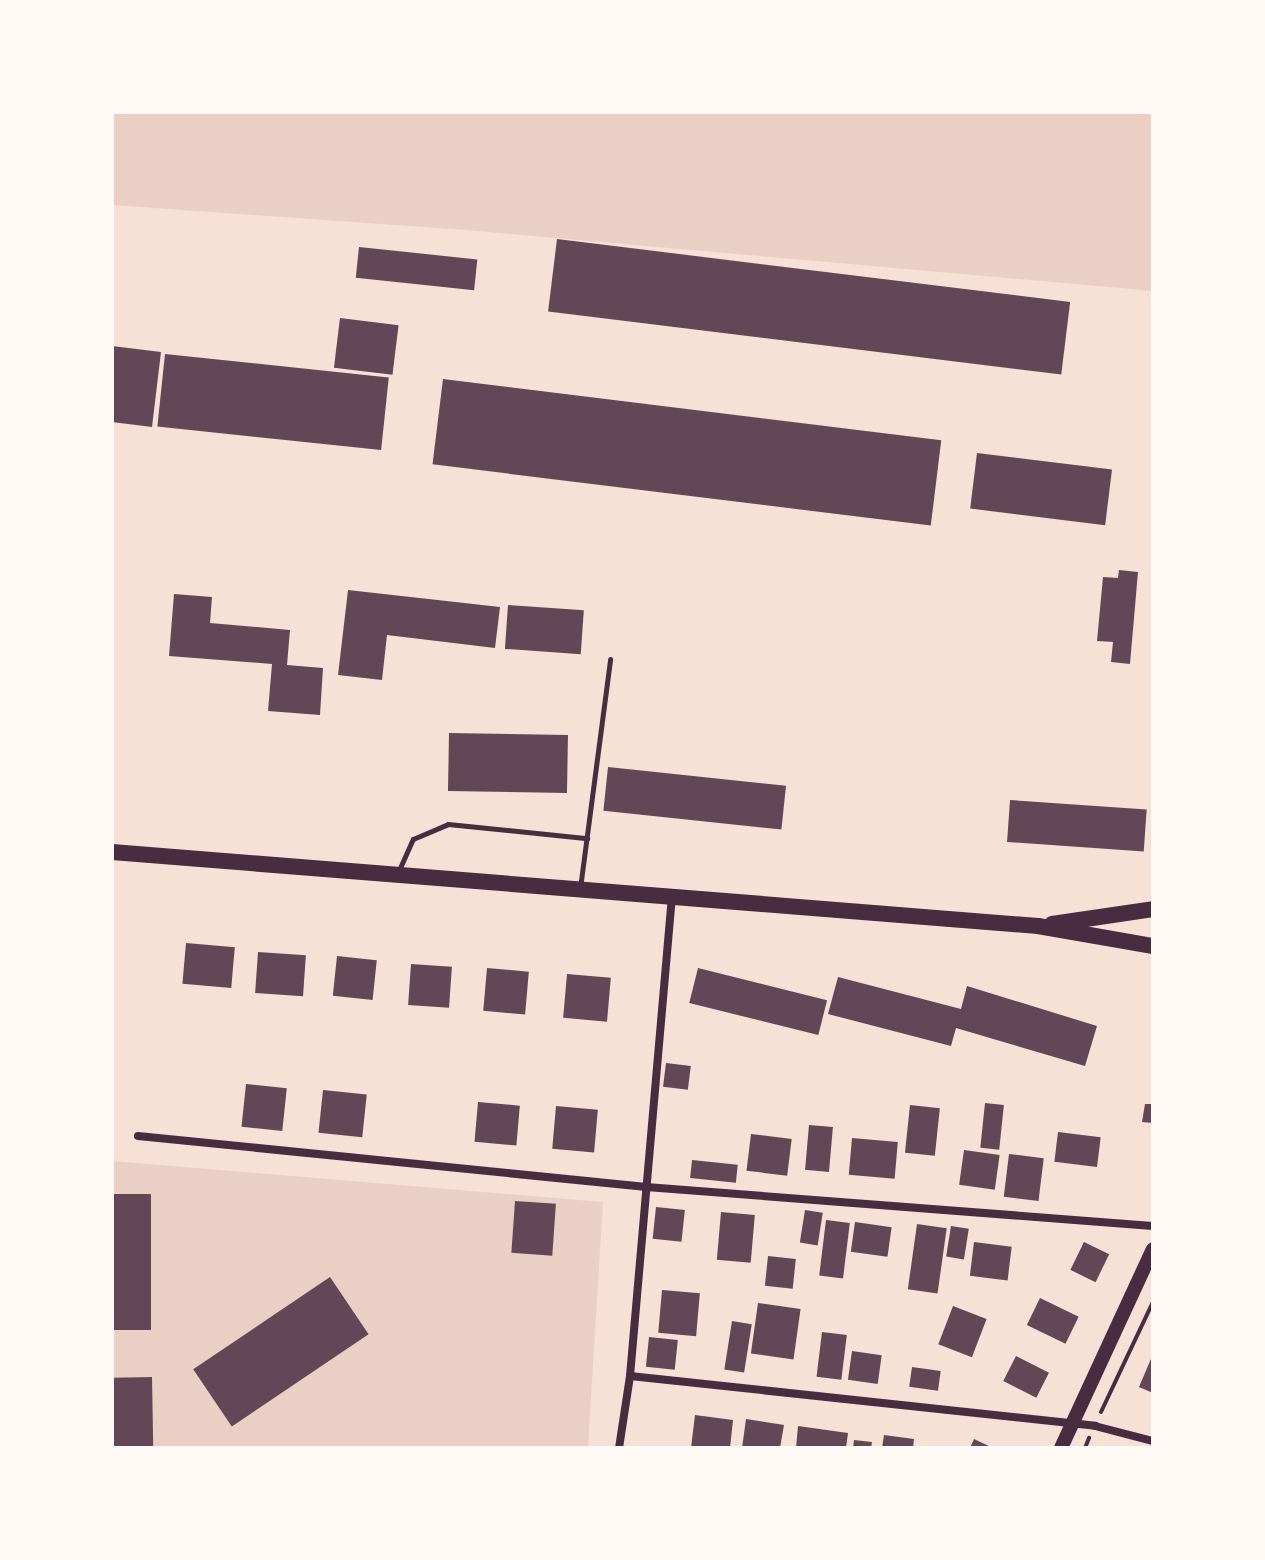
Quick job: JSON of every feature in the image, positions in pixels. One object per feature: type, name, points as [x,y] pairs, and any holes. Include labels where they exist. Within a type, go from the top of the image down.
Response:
[{"type":"main road","points":[[112,852],[1038,926],[1153,946]]},
{"type":"main road","points":[[1038,926],[1153,909]]},
{"type":"street","points":[[619,1448],[630,1376],[672,896]]},
{"type":"street","points":[[138,1136],[646,1187],[1153,1226]]},
{"type":"street","points":[[1061,1448],[1153,1249]]},
{"type":"street","points":[[630,1376],[1073,1423],[1153,1441]]},
{"type":"lane","points":[[580,889],[610,659]]},
{"type":"lane","points":[[397,875],[413,839],[448,824],[587,838]]},
{"type":"path","points":[[1085,1448],[1153,1302]]},
{"type":"shaded area","points":[[112,112],[1153,112],[1153,291],[466,230],[112,205]]},
{"type":"shaded area","points":[[112,1161],[603,1202],[588,1448],[112,1448]]},
{"type":"building","points":[[557,239],[1070,302],[1061,374],[548,311]]},
{"type":"building","points":[[359,247],[477,259],[474,290],[356,278]]},
{"type":"building","points":[[340,318],[399,325],[392,375],[334,368]]},
{"type":"building","points":[[112,346],[161,352],[152,427],[112,422]]},
{"type":"building","points":[[165,354],[389,378],[381,450],[157,427]]},
{"type":"building","points":[[443,379],[941,440],[931,526],[433,464]]},
{"type":"building","points":[[977,453],[1112,470],[1105,525],[970,509]]},
{"type":"building","points":[[1119,570],[1138,572],[1130,664],[1111,662],[1113,642],[1097,641],[1103,577],[1118,578]]},
{"type":"building","points":[[348,590],[500,607],[495,648],[387,635],[382,680],[338,675]]},
{"type":"building","points":[[174,594],[212,597],[210,623],[290,630],[287,665],[323,668],[320,715],[268,711],[272,664],[169,656]]},
{"type":"building","points":[[508,605],[584,610],[581,654],[505,649]]},
{"type":"building","points":[[449,733],[568,735],[567,793],[448,791]]},
{"type":"building","points":[[608,767],[786,786],[781,829],[603,811]]},
{"type":"building","points":[[1010,800],[1147,810],[1144,851],[1007,842]]},
{"type":"building","points":[[186,943],[235,947],[231,988],[182,984]]},
{"type":"building","points":[[258,952],[306,955],[303,996],[255,993]]},
{"type":"building","points":[[337,956],[377,960],[373,1000],[333,996]]},
{"type":"building","points":[[411,964],[452,967],[449,1008],[408,1005]]},
{"type":"building","points":[[487,968],[529,972],[525,1014],[483,1011]]},
{"type":"building","points":[[698,968],[827,1000],[818,1035],[689,1003]]},
{"type":"building","points":[[567,974],[611,978],[607,1022],[563,1018]]},
{"type":"building","points":[[838,977],[961,1009],[967,986],[1097,1026],[1085,1066],[956,1028],[951,1046],[828,1014]]},
{"type":"building","points":[[666,1063],[691,1066],[688,1090],[663,1087]]},
{"type":"building","points":[[246,1084],[287,1088],[282,1131],[242,1127]]},
{"type":"building","points":[[323,1090],[367,1095],[362,1137],[319,1133]]},
{"type":"building","points":[[478,1102],[520,1106],[516,1146],[475,1142]]},
{"type":"building","points":[[985,1103],[1004,1105],[999,1150],[980,1148]]},
{"type":"building","points":[[1145,1104],[1153,1104],[1153,1123],[1142,1122]]},
{"type":"building","points":[[910,1105],[940,1108],[935,1156],[905,1153]]},
{"type":"building","points":[[556,1106],[598,1110],[594,1152],[552,1149]]},
{"type":"building","points":[[809,1125],[833,1127],[829,1172],[805,1170]]},
{"type":"building","points":[[1058,1132],[1101,1137],[1097,1167],[1054,1162]]},
{"type":"building","points":[[751,1134],[792,1139],[787,1176],[746,1171]]},
{"type":"building","points":[[852,1138],[898,1142],[895,1179],[849,1175]]},
{"type":"building","points":[[964,1150],[1000,1155],[995,1190],[959,1185]]},
{"type":"building","points":[[1009,1154],[1044,1158],[1038,1201],[1004,1197]]},
{"type":"building","points":[[692,1160],[738,1165],[736,1183],[690,1178]]},
{"type":"building","points":[[112,1194],[151,1194],[151,1330],[112,1330]]},
{"type":"building","points":[[515,1201],[556,1204],[552,1256],[511,1253]]},
{"type":"building","points":[[656,1207],[685,1210],[681,1242],[653,1239]]},
{"type":"building","points":[[805,1210],[823,1213],[818,1245],[800,1243]]},
{"type":"building","points":[[721,1212],[755,1215],[751,1263],[717,1260]]},
{"type":"building","points":[[826,1220],[850,1223],[843,1279],[819,1276]]},
{"type":"building","points":[[855,1222],[892,1227],[887,1257],[851,1252]]},
{"type":"building","points":[[917,1224],[947,1228],[938,1294],[908,1289]]},
{"type":"building","points":[[951,1226],[969,1229],[964,1259],[946,1257]]},
{"type":"building","points":[[974,1242],[1012,1247],[1008,1280],[970,1276]]},
{"type":"building","points":[[1084,1242],[1109,1254],[1096,1282],[1070,1270]]},
{"type":"building","points":[[768,1256],[796,1259],[793,1289],[765,1286]]},
{"type":"building","points":[[330,1277],[369,1334],[232,1426],[193,1369]]},
{"type":"building","points":[[662,1290],[700,1293],[696,1336],[658,1333]]},
{"type":"building","points":[[1040,1298],[1079,1317],[1065,1344],[1027,1325]]},
{"type":"building","points":[[758,1303],[801,1309],[793,1359],[751,1354]]},
{"type":"building","points":[[953,1306],[987,1319],[972,1357],[938,1344]]},
{"type":"building","points":[[732,1321],[752,1324],[744,1373],[724,1369]]},
{"type":"building","points":[[822,1332],[847,1335],[841,1380],[817,1377]]},
{"type":"building","points":[[649,1337],[678,1340],[675,1370],[646,1367]]},
{"type":"building","points":[[852,1351],[882,1355],[878,1384],[848,1380]]},
{"type":"building","points":[[1153,1354],[1153,1393],[1139,1387]]},
{"type":"building","points":[[1016,1356],[1049,1373],[1036,1398],[1003,1381]]},
{"type":"building","points":[[912,1367],[941,1371],[938,1391],[909,1387]]},
{"type":"building","points":[[152,1377],[153,1448],[113,1448],[112,1378]]},
{"type":"building","points":[[695,1415],[733,1420],[730,1448],[691,1448]]},
{"type":"building","points":[[746,1419],[784,1425],[780,1448],[742,1448]]},
{"type":"building","points":[[798,1426],[848,1433],[846,1448],[796,1448]]},
{"type":"building","points":[[884,1435],[914,1439],[913,1448],[882,1448]]},
{"type":"building","points":[[974,1439],[993,1448],[970,1448]]},
{"type":"building","points":[[854,1440],[872,1442],[871,1448],[853,1448]]}]
